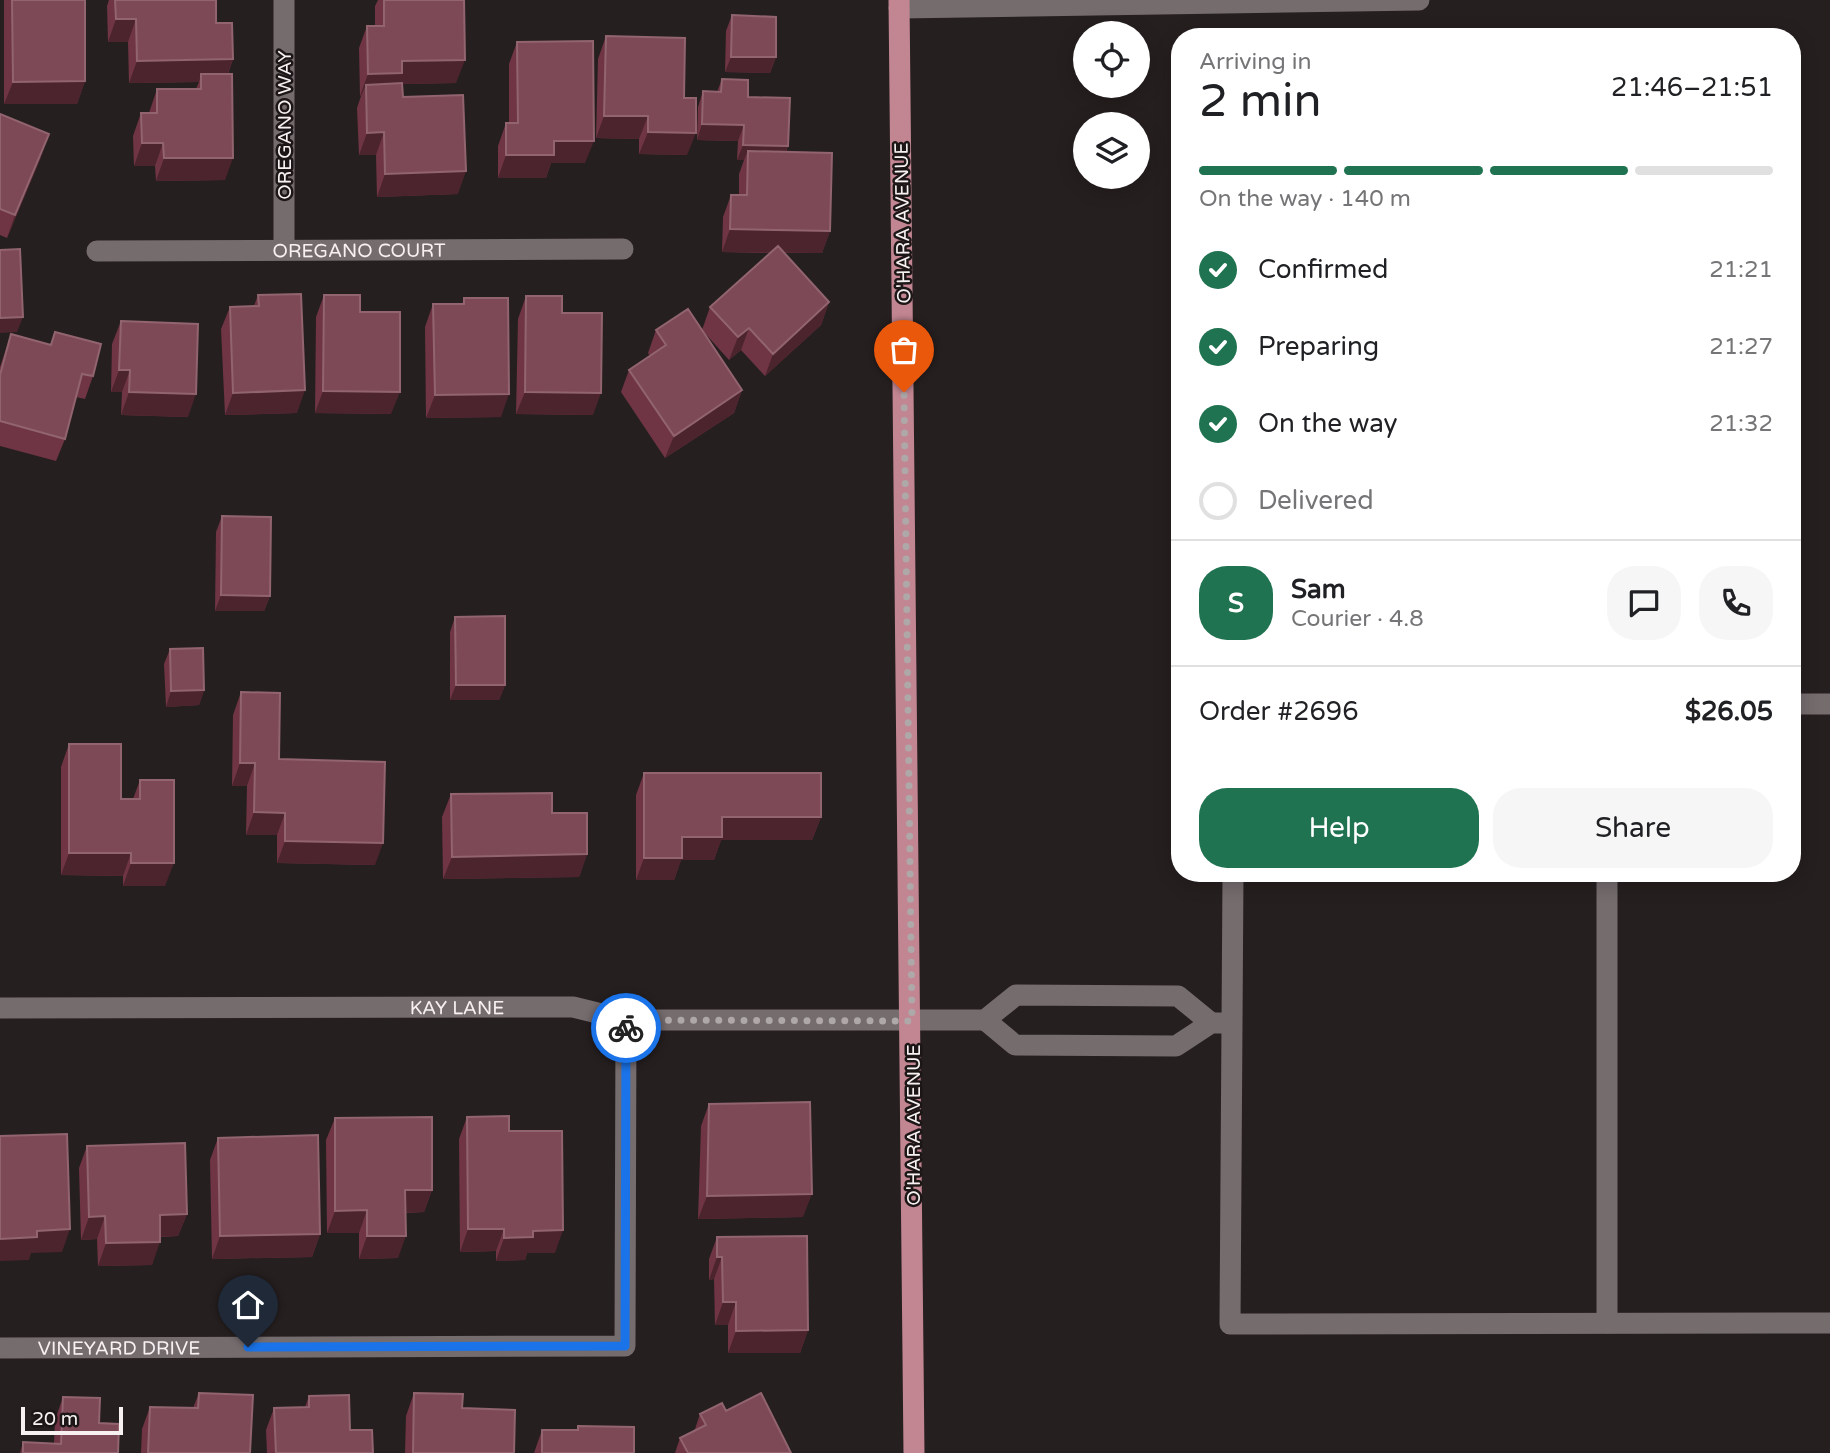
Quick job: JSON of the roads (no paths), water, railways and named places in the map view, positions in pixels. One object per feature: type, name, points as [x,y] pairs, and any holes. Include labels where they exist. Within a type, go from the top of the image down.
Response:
[{"type":"main road","name":"O'HARA AVENUE","points":[[899,4],[915,1453]]},
{"type":"street","name":"OREGANO WAY","points":[[284,0],[284,249]]},
{"type":"street","points":[[899,4],[1419,0]]},
{"type":"street","name":"OREGANO COURT","points":[[97,251],[623,249]]},
{"type":"street","points":[[1801,704],[1830,704]]},
{"type":"street","points":[[1232,882],[1222,1023],[1230,1324],[1830,1323]]},
{"type":"street","points":[[1607,882],[1607,1323]]},
{"type":"street","points":[[1016,995],[1178,996],[1222,1023],[1176,1046],[1015,1045],[985,1020],[1016,995]]},
{"type":"street","name":"KAY LANE","points":[[0,1008],[573,1007],[626,1020],[985,1020]]},
{"type":"street","name":"VINEYARD DRIVE","points":[[0,1348],[625,1346],[626,1020]]}]
